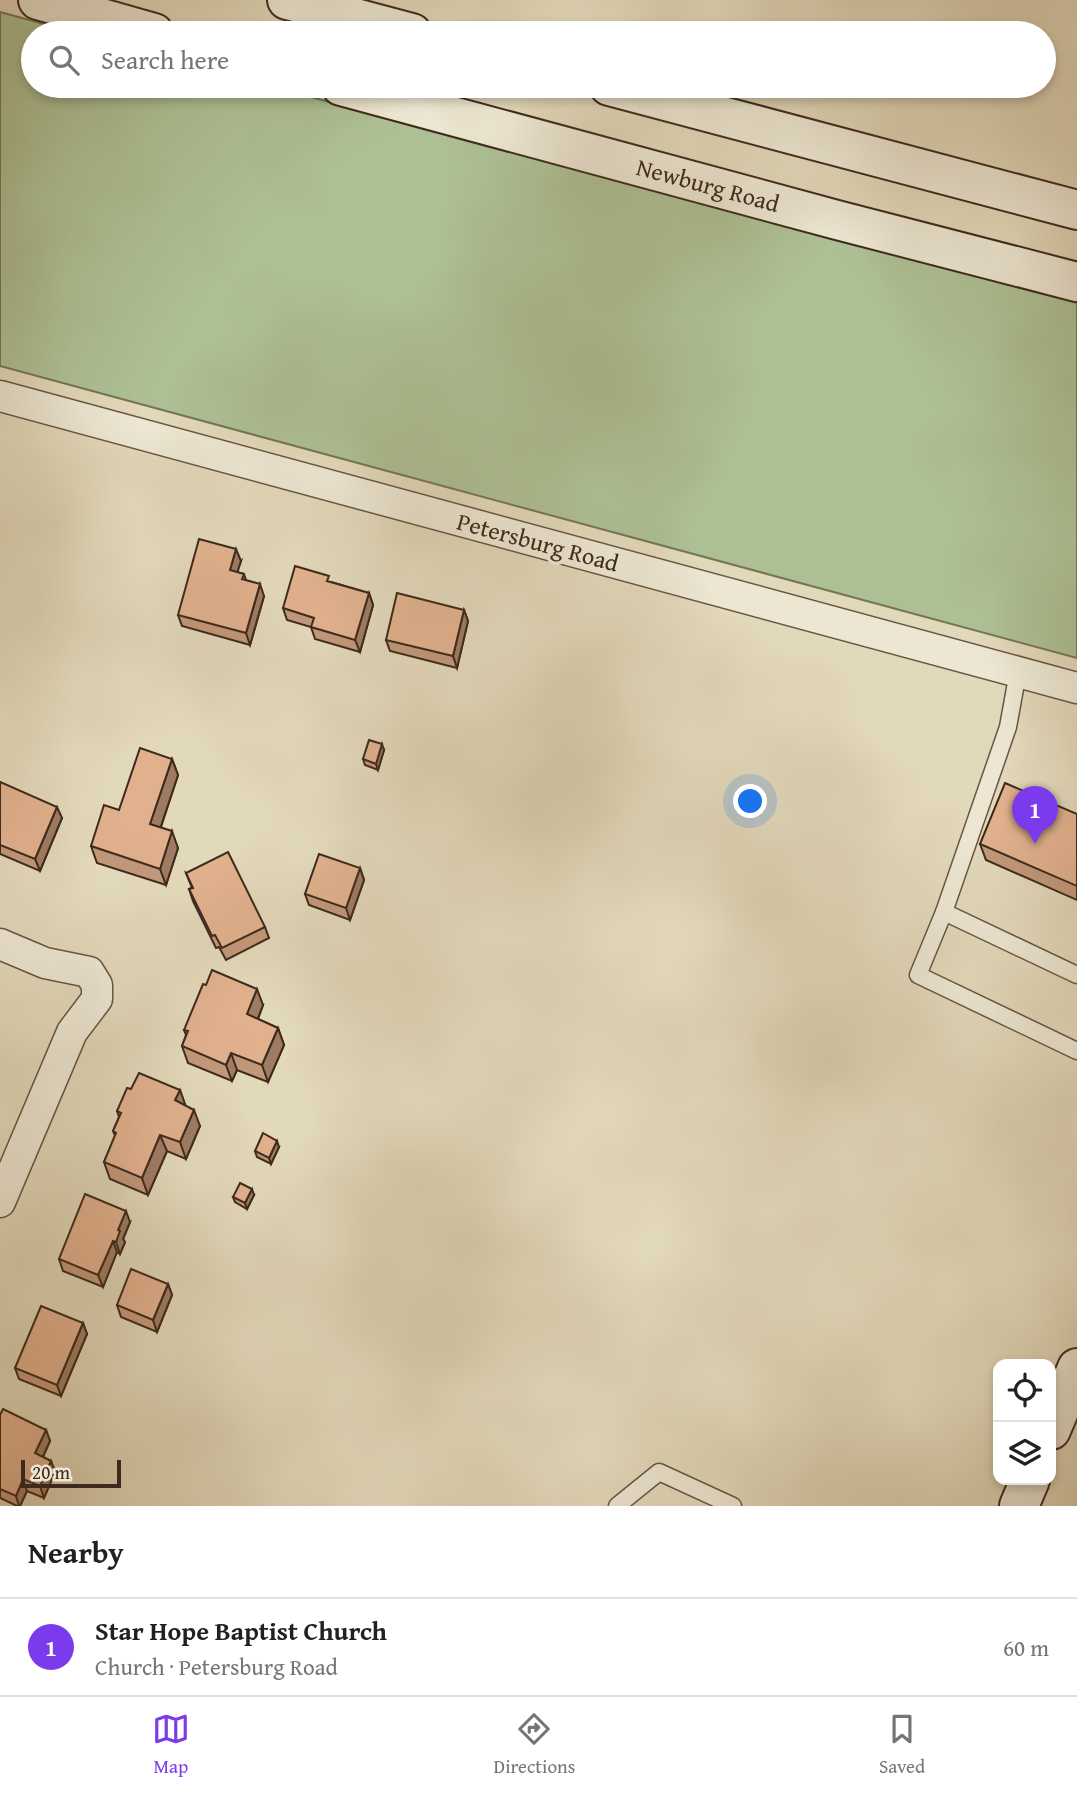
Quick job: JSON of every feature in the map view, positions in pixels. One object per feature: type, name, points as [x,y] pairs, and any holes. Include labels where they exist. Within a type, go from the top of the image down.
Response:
[{"type":"main road","points":[[38,0],[97,7],[128,21]]},
{"type":"main road","points":[[287,0],[367,21]]},
{"type":"main road","name":"Newburg Road","points":[[385,98],[1077,282]]},
{"type":"main road","points":[[654,98],[1077,210]]},
{"type":"main road","points":[[1054,1422],[1077,1368]]},
{"type":"main road","points":[[1019,1506],[1028,1485]]},
{"type":"street","name":"Petersburg Road","points":[[0,396],[1077,688]]},
{"type":"street","points":[[0,944],[45,963],[89,972],[97,985],[97,999],[72,1032],[0,1202]]},
{"type":"lane","points":[[1017,672],[1008,727],[944,912],[918,975],[1077,1051]]},
{"type":"lane","points":[[944,912],[1077,975]]},
{"type":"lane","points":[[617,1506],[659,1472],[733,1506]]},
{"type":"green space","points":[[0,12],[33,21],[21,21],[21,98],[315,98],[1077,303],[1077,658],[0,366]]},
{"type":"building","points":[[199,539],[236,549],[230,570],[244,574],[242,579],[260,584],[246,633],[178,615]]},
{"type":"building","points":[[295,566],[329,576],[327,581],[369,593],[355,640],[311,627],[314,618],[283,608]]},
{"type":"building","points":[[397,593],[464,610],[453,656],[386,640]]},
{"type":"building","points":[[369,740],[382,744],[376,764],[363,759]]},
{"type":"building","points":[[140,748],[172,759],[150,824],[172,831],[160,869],[91,846],[104,805],[119,810]]},
{"type":"building","points":[[0,782],[57,807],[35,859],[0,845]]},
{"type":"building","points":[[1005,783],[1077,814],[1077,886],[980,844]]},
{"type":"building","points":[[228,852],[265,927],[222,948],[215,935],[212,936],[189,889],[193,888],[186,873]]},
{"type":"building","points":[[319,854],[360,868],[346,908],[305,894]]},
{"type":"building","points":[[212,970],[257,989],[247,1014],[278,1028],[262,1065],[231,1053],[226,1065],[182,1046],[188,1031],[184,1030],[203,984],[206,985]]},
{"type":"building","points":[[139,1073],[180,1090],[175,1100],[194,1110],[180,1142],[160,1135],[142,1178],[104,1162],[116,1133],[113,1131],[121,1113],[117,1111],[127,1088],[131,1089]]},
{"type":"building","points":[[263,1133],[277,1141],[269,1158],[255,1151]]},
{"type":"building","points":[[240,1183],[252,1189],[245,1203],[233,1197]]},
{"type":"building","points":[[85,1194],[126,1211],[116,1242],[113,1241],[98,1275],[59,1259]]},
{"type":"building","points":[[131,1269],[168,1284],[153,1320],[117,1305]]},
{"type":"building","points":[[41,1306],[83,1323],[57,1385],[15,1368]]},
{"type":"building","points":[[3,1409],[46,1430],[35,1453],[51,1461],[40,1486],[23,1479],[16,1496],[0,1489],[0,1415]]},
{"type":"place","name":"Star Hope Baptist Church","points":[[1035,844]]}]
